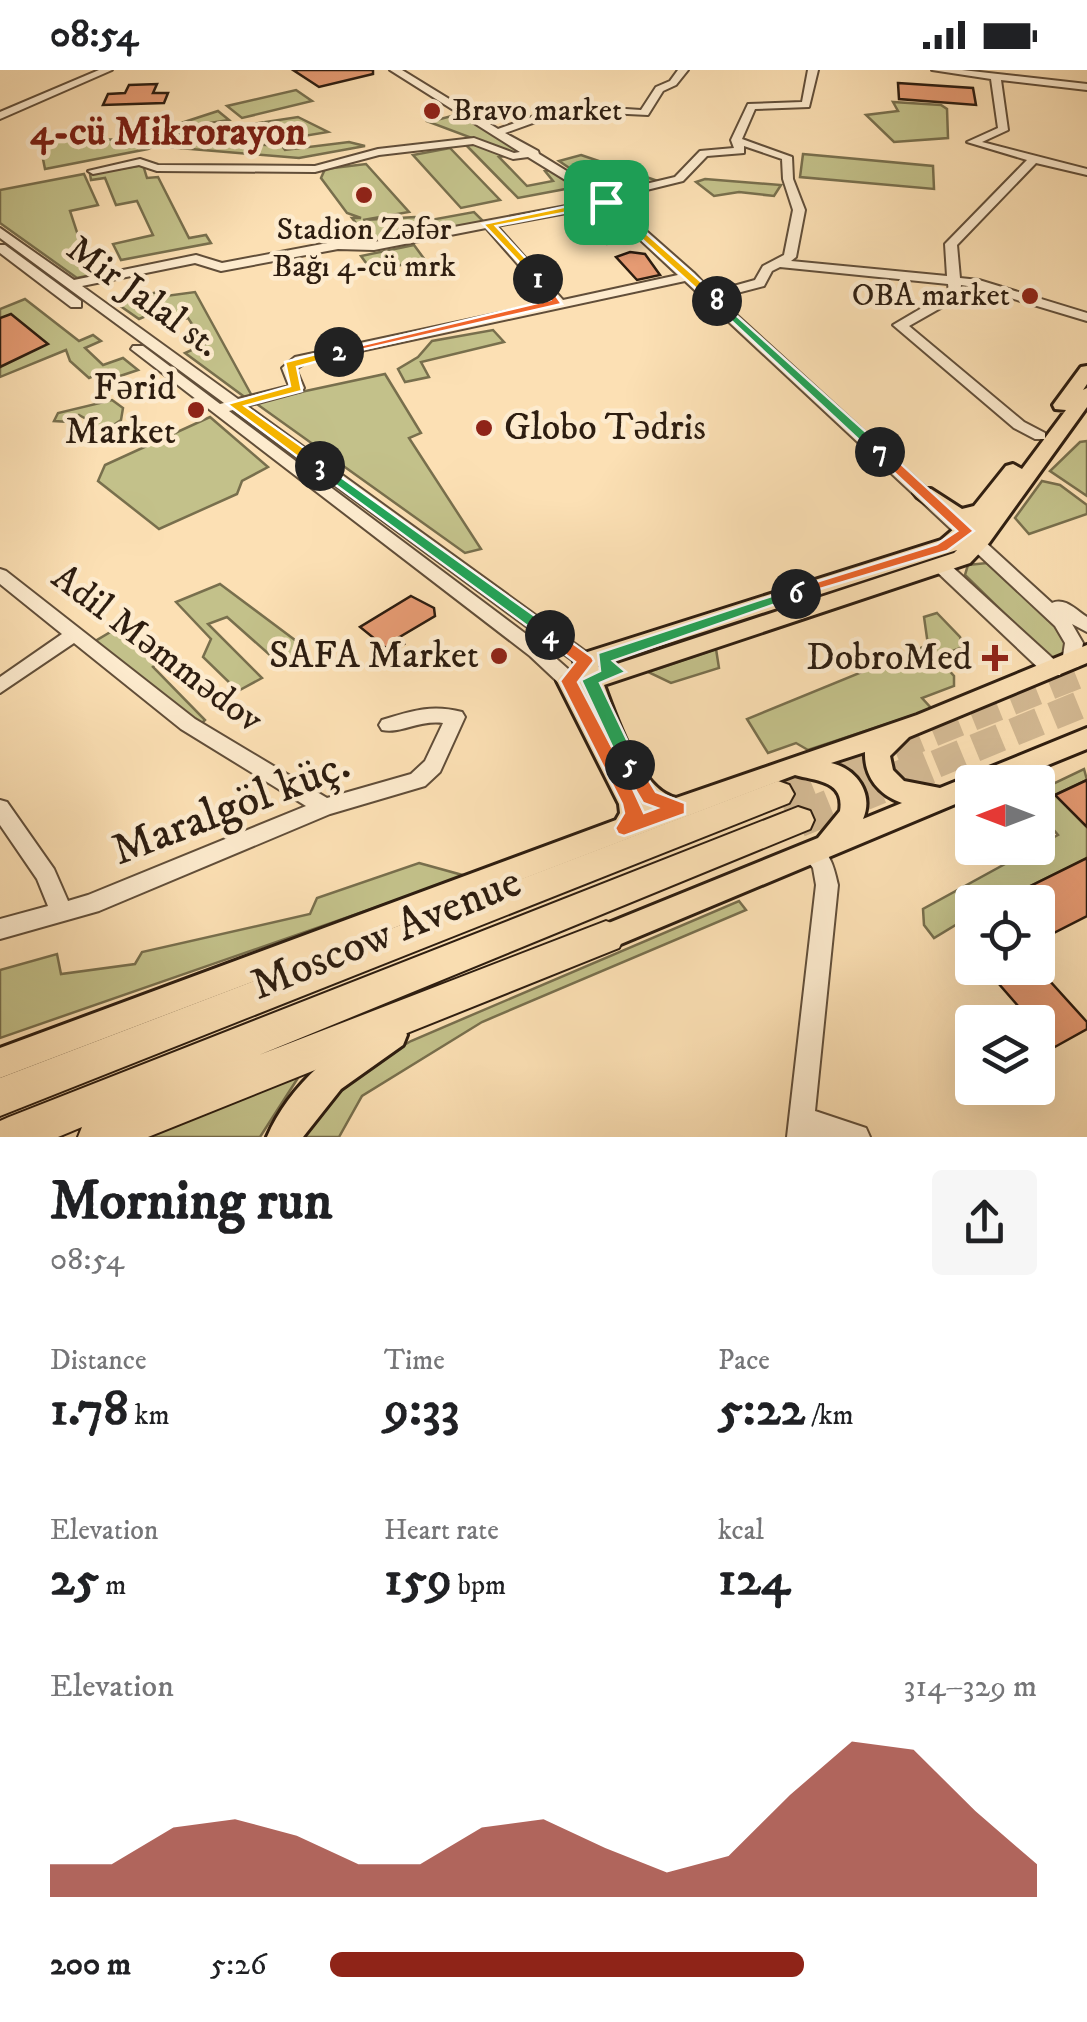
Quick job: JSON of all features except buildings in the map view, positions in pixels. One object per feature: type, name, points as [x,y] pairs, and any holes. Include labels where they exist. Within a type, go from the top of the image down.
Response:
[{"type":"highway","name":"Moscow Avenue","points":[[0,1098],[794,808]]},
{"type":"highway","name":"Moscow Avenue","points":[[9,1137],[794,808]]},
{"type":"highway","points":[[98,1137],[606,937]]},
{"type":"main road","points":[[594,670],[962,558],[1087,371]]},
{"type":"main road","points":[[594,670],[942,548],[980,527],[1087,394]]},
{"type":"main road","points":[[924,493],[980,527]]},
{"type":"main road","points":[[955,792],[928,798],[904,794],[880,772],[877,753],[910,728],[1070,662]]},
{"type":"main road","points":[[594,670],[642,788],[658,803],[678,808]]},
{"type":"main road","points":[[594,670],[634,814],[624,828]]},
{"type":"main road","points":[[284,1137],[322,1082],[348,1060],[402,1030],[606,937],[910,728]]},
{"type":"main road","points":[[1022,765],[1087,738]]},
{"type":"main road","points":[[794,808],[955,791]]},
{"type":"main road","name":"Moscow Avenue","points":[[66,1036],[678,808],[794,808]]},
{"type":"main road","points":[[0,1052],[66,1036]]},
{"type":"main road","points":[[0,1064],[66,1036]]},
{"type":"street","points":[[0,116],[107,70]]},
{"type":"street","points":[[395,70],[604,200],[924,493]]},
{"type":"street","points":[[499,132],[565,108],[644,113],[659,89],[672,83],[683,70]]},
{"type":"street","points":[[70,285],[196,259],[225,267],[344,244],[374,246],[604,200],[678,179],[704,153],[735,154],[740,150],[738,144],[751,106],[806,105],[813,70]]},
{"type":"street","points":[[937,70],[1087,87]]},
{"type":"street","points":[[991,77],[1002,130],[972,142],[1087,172]]},
{"type":"street","points":[[93,171],[144,162],[158,168],[315,169],[378,152],[477,141],[513,156],[534,153]]},
{"type":"street","points":[[712,296],[760,283],[767,270],[783,264],[790,257],[799,210],[788,179],[787,157],[738,144]]},
{"type":"street","points":[[1034,159],[951,244],[949,260],[955,294],[947,302],[902,323],[901,328],[1019,425],[1040,436]]},
{"type":"street","points":[[489,224],[558,302]]},
{"type":"street","name":"Mir Jalal st.","points":[[0,232],[431,571],[594,670]]},
{"type":"street","name":"Mir Jalal st.","points":[[0,247],[448,560],[594,670]]},
{"type":"street","points":[[783,264],[988,286],[1087,317]]},
{"type":"street","points":[[225,407],[297,388],[289,371],[294,362],[690,276]]},
{"type":"street","points":[[980,527],[1087,626]]},
{"type":"street","points":[[942,567],[1070,662],[1076,648],[1066,626],[980,527]]},
{"type":"street","points":[[431,571],[448,560]]},
{"type":"street","name":"Adil Məmmədov","points":[[0,576],[188,724],[324,808]]},
{"type":"street","points":[[0,686],[73,635]]},
{"type":"street","name":"Maralgöl küç.","points":[[0,929],[141,886],[324,808],[422,778],[433,766],[456,718],[426,714],[389,724]]},
{"type":"street","points":[[0,808],[46,875],[61,911]]},
{"type":"street","points":[[794,808],[827,874],[828,885],[800,1128],[857,1137]]},
{"type":"shaded area","points":[[296,90],[312,101],[242,118],[227,106]]},
{"type":"shaded area","points":[[893,102],[941,105],[947,109],[948,138],[894,142],[866,115],[898,111]]},
{"type":"shaded area","points":[[218,111],[229,120],[197,125],[148,149],[45,169],[42,154],[52,141],[132,139]]},
{"type":"shaded area","points":[[459,114],[523,153],[499,157],[527,186],[553,181],[545,171],[550,170],[576,187],[518,198],[466,145],[480,141],[429,122]]},
{"type":"shaded area","points":[[298,117],[328,132],[304,136],[295,129],[284,132],[286,141],[246,141],[252,133],[226,128]]},
{"type":"shaded area","points":[[199,141],[282,146],[285,150],[349,142],[365,146],[299,158],[167,147]]},
{"type":"shaded area","points":[[450,148],[500,200],[461,208],[413,155]]},
{"type":"shaded area","points":[[803,154],[933,166],[934,189],[800,177]]},
{"type":"shaded area","points":[[581,155],[661,182],[608,194],[559,161]]},
{"type":"shaded area","points":[[366,164],[409,212],[363,220],[415,217],[420,222],[474,212],[485,223],[373,245],[352,218],[361,218],[347,213],[321,178],[325,169]]},
{"type":"shaded area","points":[[143,165],[147,178],[158,177],[189,238],[206,235],[211,243],[121,260],[113,244],[153,235],[137,201],[116,205],[105,178],[91,180],[90,174]]},
{"type":"shaded area","points":[[84,174],[98,205],[70,211],[91,275],[77,278],[0,223],[0,190]]},
{"type":"shaded area","points":[[705,179],[781,185],[774,196],[739,192],[714,196],[696,182]]},
{"type":"shaded area","points":[[606,207],[638,238],[607,244],[577,213]]},
{"type":"shaded area","points":[[414,245],[425,260],[372,271],[361,256]]},
{"type":"shaded area","points":[[157,292],[166,296],[195,292],[252,396],[246,398],[185,353],[205,344],[188,318],[176,321],[160,310],[139,319],[116,303]]},
{"type":"shaded area","points":[[25,299],[79,341],[93,335],[101,341],[85,348],[103,365],[123,358],[138,370],[117,377],[108,370],[89,378],[70,361],[66,350],[0,377],[0,309]]},
{"type":"shaded area","points":[[493,330],[504,342],[421,362],[429,377],[405,382],[398,369],[418,357],[432,341]]},
{"type":"shaded area","points":[[385,374],[421,433],[409,438],[481,549],[465,553],[254,402]]},
{"type":"shaded area","points":[[112,400],[123,408],[121,420],[106,430],[90,428],[88,420],[79,415],[70,422],[54,421],[58,413]]},
{"type":"shaded area","points":[[210,417],[268,467],[242,481],[237,494],[159,529],[98,481],[105,465]]},
{"type":"shaded area","points":[[1087,441],[1087,496],[1050,471],[1080,442]]},
{"type":"shaded area","points":[[1042,481],[1060,485],[1087,505],[1087,514],[1029,534],[1015,518]]},
{"type":"shaded area","points":[[963,542],[955,555],[616,665],[612,659]]},
{"type":"shaded area","points":[[987,563],[1055,621],[1068,641],[1064,654],[1052,660],[965,575],[968,565]]},
{"type":"shaded area","points":[[220,584],[303,646],[280,664],[227,617],[208,624],[262,678],[238,691],[203,657],[211,639],[176,602]]},
{"type":"shaded area","points":[[937,613],[960,637],[963,647],[937,657],[954,676],[954,686],[922,698],[932,709],[808,750],[796,743],[768,753],[747,719],[928,645],[924,617]]},
{"type":"shaded area","points":[[129,621],[168,656],[153,667],[205,720],[200,725],[92,643]]},
{"type":"shaded area","points":[[716,649],[719,668],[671,683],[648,672]]},
{"type":"shaded area","points":[[1084,769],[1087,780],[1055,795],[1055,783]]},
{"type":"shaded area","points":[[1055,795],[1087,827],[1087,858],[1032,885],[967,885],[1003,865],[1055,865]]},
{"type":"shaded area","points":[[419,863],[466,876],[0,1038],[0,970],[57,954],[61,974],[135,964],[142,952],[310,914],[317,898]]},
{"type":"shaded area","points":[[955,891],[955,925],[934,938],[924,925],[923,909]]},
{"type":"shaded area","points":[[739,901],[746,910],[482,1022],[362,1096],[339,1137],[302,1137],[351,1082],[411,1041]]},
{"type":"shaded area","points":[[305,1067],[260,1137],[134,1137]]},
{"type":"tunnel","points":[[855,764],[1087,671]]},
{"type":"tunnel","points":[[936,764],[1087,702]]},
{"type":"tunnel","points":[[778,794],[861,761]]},
{"type":"tunnel","points":[[798,820],[942,761]]},
{"type":"place","name":"Bravo market","points":[[432,111]]},
{"type":"place","name":"Stadion Zəfər Bağı 4-cü mrk","points":[[364,195]]},
{"type":"place","name":"OBA market","points":[[1030,296]]},
{"type":"place","name":"Fərid Market","points":[[196,410]]},
{"type":"place","name":"Globo Tədris","points":[[484,428]]},
{"type":"place","name":"SAFA Market","points":[[499,656]]},
{"type":"place","name":"DobroMed","points":[[995,658]]},
{"type":"district","name":"4-cü Mikrorayon","points":[[168,133]]},
{"type":"route","points":[[606,202],[966,531],[956,542],[942,548],[604,657],[605,666],[618,672],[590,680],[600,710],[649,798],[678,808],[624,828],[634,814],[632,804],[569,681],[586,661],[234,404],[297,388],[288,368],[294,362],[558,302],[489,224],[606,202]]}]
